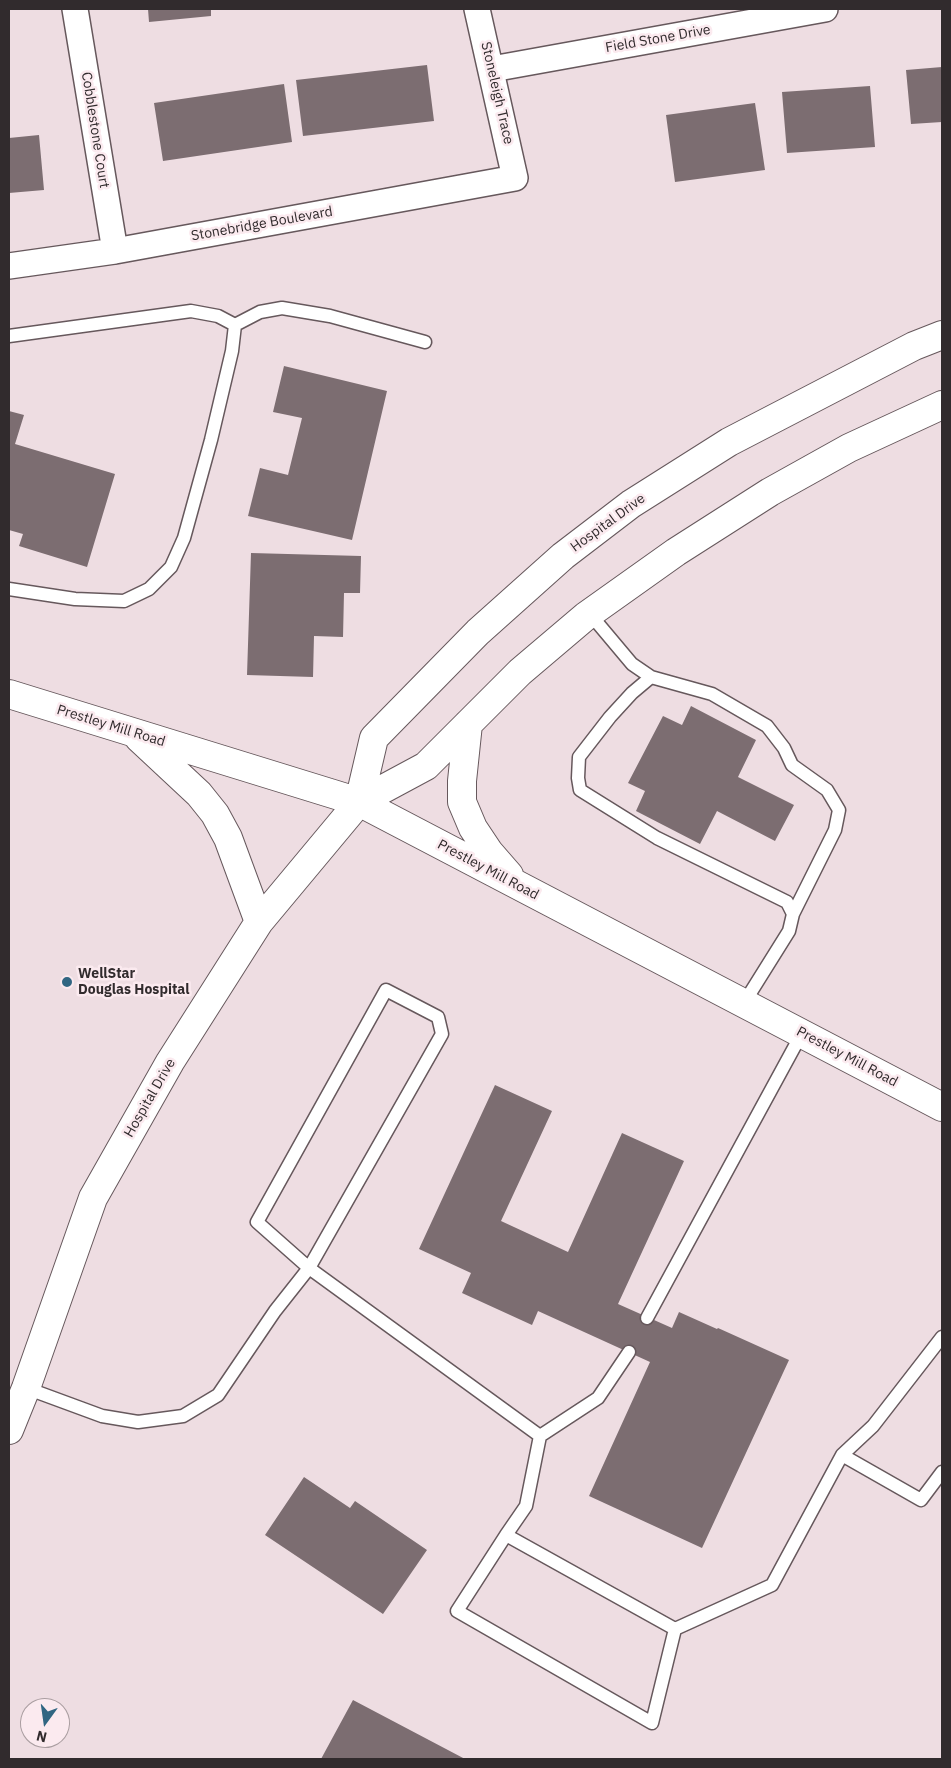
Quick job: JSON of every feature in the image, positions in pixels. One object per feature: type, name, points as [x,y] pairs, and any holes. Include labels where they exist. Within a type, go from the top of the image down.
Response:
[{"type":"street","name":"Cobblestone Court","points":[[75,9],[115,251]]},
{"type":"street","name":"Stoneleigh Trace","points":[[477,9],[515,178]]},
{"type":"street","name":"Field Stone Drive","points":[[492,69],[825,9]]},
{"type":"street","name":"Stonebridge Boulevard","points":[[9,266],[115,251],[515,178]]},
{"type":"street","name":"Hospital Drive","points":[[359,802],[374,738],[478,632],[563,556],[631,504],[728,442],[914,346],[942,335]]},
{"type":"street","name":"Hospital Drive","points":[[9,1430],[26,1388],[93,1198],[170,1062],[259,922],[359,802],[426,766],[520,672],[590,614],[676,552],[770,492],[849,448],[942,406]]},
{"type":"street","name":"Prestley Mill Road","points":[[9,694],[359,802],[942,1107]]},
{"type":"street","points":[[468,724],[462,781],[462,802],[473,828],[489,852],[520,887]]},
{"type":"street","points":[[132,732],[199,794],[215,814],[228,838],[259,922]]},
{"type":"lane","points":[[235,326],[260,312],[282,308],[330,316],[426,342]]},
{"type":"lane","points":[[9,336],[191,312],[218,316],[235,326]]},
{"type":"lane","points":[[9,589],[75,599],[124,601],[149,589],[171,567],[184,538],[211,440],[232,351],[235,326]]},
{"type":"lane","points":[[590,614],[632,664],[651,677],[712,694],[767,726],[784,748],[792,765],[827,790],[839,810],[835,830],[793,914],[790,930],[744,1003]]},
{"type":"lane","points":[[651,677],[632,693],[610,717],[579,757],[578,778],[580,790],[658,838],[787,902],[793,914]]},
{"type":"lane","points":[[26,1388],[102,1416],[138,1422],[183,1416],[218,1395],[275,1311],[310,1268],[442,1034],[438,1017],[386,990],[257,1222],[310,1268],[540,1436]]},
{"type":"lane","points":[[648,1318],[802,1033]]},
{"type":"lane","points":[[675,1629],[772,1585],[842,1455],[873,1426],[942,1337]]},
{"type":"lane","points":[[629,1352],[598,1398],[540,1436],[526,1506],[457,1611],[652,1723],[675,1629]]},
{"type":"lane","points":[[842,1455],[921,1500],[942,1472]]},
{"type":"lane","points":[[506,1536],[675,1629]]},
{"type":"building","points":[[148,9],[211,9],[211,16],[149,22]]},
{"type":"building","points":[[427,65],[434,121],[303,136],[296,80]]},
{"type":"building","points":[[942,67],[942,122],[911,124],[906,70]]},
{"type":"building","points":[[284,84],[292,142],[163,161],[154,103]]},
{"type":"building","points":[[870,86],[875,147],[787,153],[782,92]]},
{"type":"building","points":[[755,103],[765,170],[675,182],[666,115]]},
{"type":"building","points":[[39,135],[44,190],[9,193],[9,138]]},
{"type":"building","points":[[284,366],[387,391],[352,540],[248,516],[260,468],[288,475],[302,418],[273,412]]},
{"type":"building","points":[[9,411],[24,415],[15,444],[115,474],[87,567],[19,546],[23,534],[9,530]]},
{"type":"building","points":[[251,553],[361,556],[360,593],[344,593],[343,637],[314,636],[313,677],[247,675]]},
{"type":"building","points":[[691,706],[756,740],[738,777],[794,805],[775,841],[717,811],[700,844],[636,811],[645,791],[628,783],[663,716],[682,725]]},
{"type":"building","points":[[495,1085],[552,1111],[501,1221],[568,1252],[622,1133],[684,1161],[618,1304],[672,1328],[679,1312],[789,1360],[702,1548],[589,1496],[650,1362],[538,1311],[532,1325],[462,1293],[471,1273],[419,1249]]},
{"type":"building","points":[[304,1477],[350,1508],[355,1501],[427,1550],[383,1614],[265,1535]]},
{"type":"building","points":[[353,1700],[465,1759],[321,1759]]},
{"type":"place","name":"WellStar Douglas Hospital","points":[[67,982]]}]
